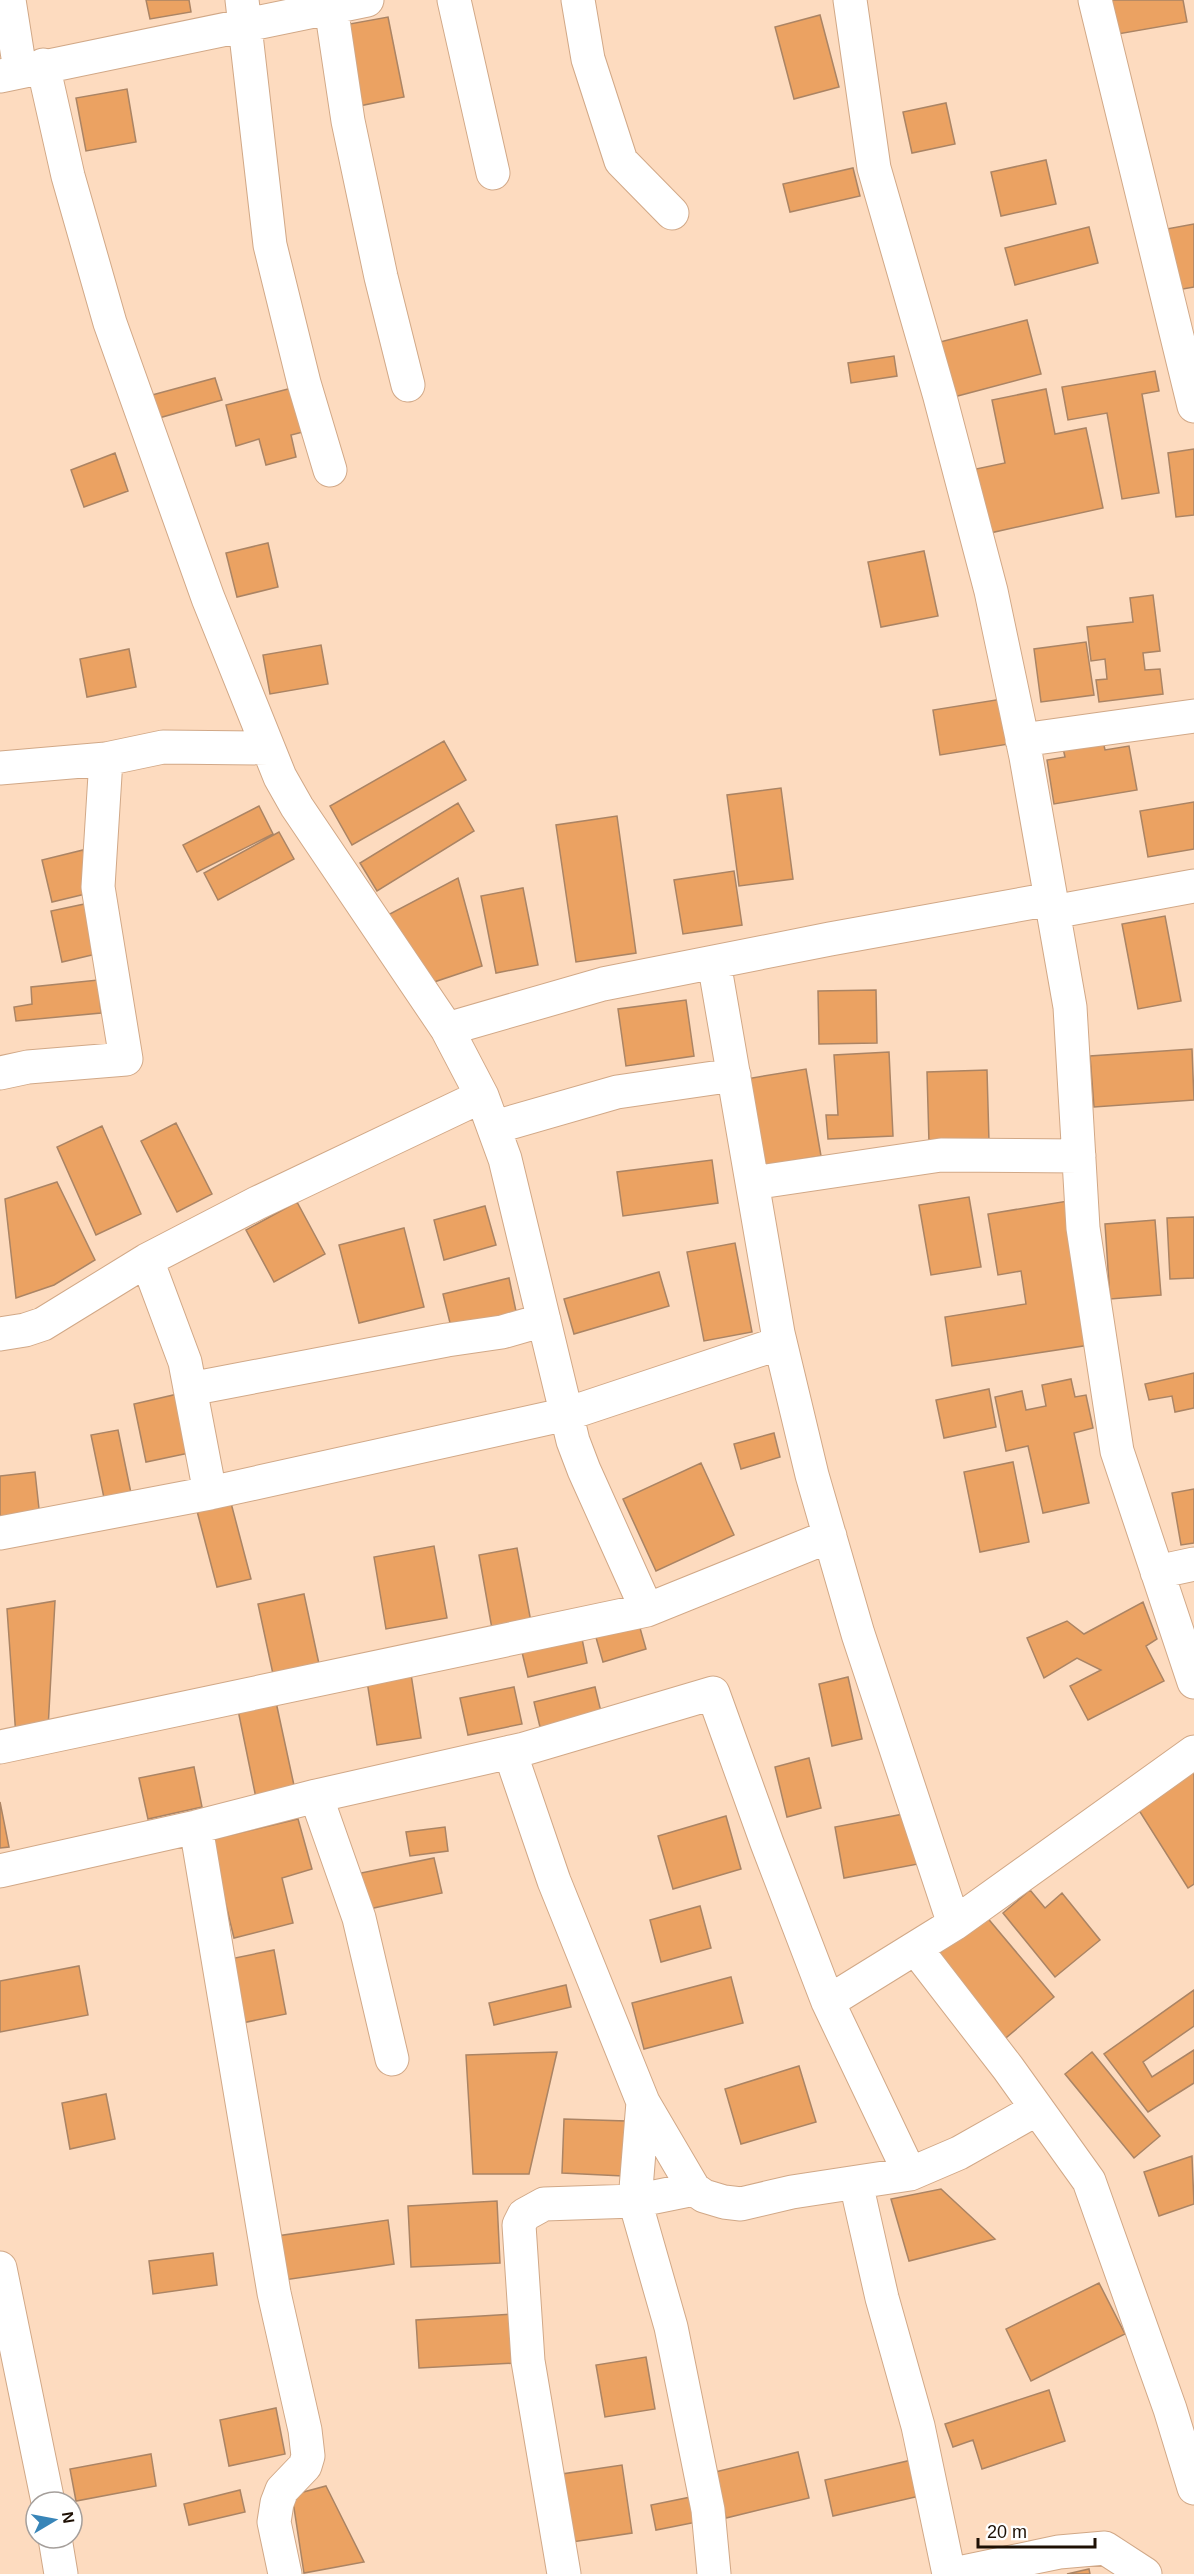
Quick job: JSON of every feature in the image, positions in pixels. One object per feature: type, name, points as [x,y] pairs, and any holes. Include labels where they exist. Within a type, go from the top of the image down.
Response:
[{"type":"street","points":[[9,0],[21,70],[70,187],[110,323],[208,598],[268,748],[297,807],[447,1029],[482,1096],[495,1127],[506,1159],[567,1414],[584,1470],[647,1610]]},
{"type":"street","points":[[21,70],[245,12],[331,7],[367,0]]},
{"type":"street","points":[[454,0],[465,60],[493,173]]},
{"type":"street","points":[[578,0],[588,59],[621,160],[672,213]]},
{"type":"street","points":[[850,0],[874,168],[940,397],[991,591],[1022,740],[1070,1007],[1083,1228],[1117,1451],[1194,1682]]},
{"type":"street","points":[[1095,0],[1194,406]]},
{"type":"street","points":[[331,7],[348,121],[381,277],[408,386]]},
{"type":"street","points":[[245,12],[255,129],[270,245],[304,383],[330,470]]},
{"type":"street","points":[[1022,740],[1194,716]]},
{"type":"street","points":[[0,768],[106,759],[163,747],[268,748]]},
{"type":"street","points":[[0,1073],[28,1067],[126,1059],[98,887],[106,759]]},
{"type":"street","points":[[447,1029],[603,984],[714,962],[1052,906],[1194,886]]},
{"type":"street","points":[[714,962],[780,1343],[812,1475],[905,1782],[954,1924]]},
{"type":"street","points":[[495,1127],[617,1092],[734,1075]]},
{"type":"street","points":[[1,1331],[25,1330],[43,1324],[147,1260],[257,1203],[482,1096]]},
{"type":"street","points":[[753,1183],[941,1155],[1079,1156]]},
{"type":"street","points":[[147,1260],[185,1362],[210,1493]]},
{"type":"street","points":[[190,1389],[447,1340],[502,1332],[544,1320]]},
{"type":"street","points":[[0,1533],[210,1493],[567,1414],[780,1343]]},
{"type":"street","points":[[0,1747],[647,1610],[830,1536]]},
{"type":"street","points":[[1157,1572],[1194,1564]]},
{"type":"street","points":[[0,1871],[510,1752],[713,1693],[828,2002],[910,2174]]},
{"type":"street","points":[[510,1752],[555,1881],[643,2102],[694,2189],[704,2196],[741,2204],[792,2192],[910,2174],[959,2153],[1037,2109]]},
{"type":"street","points":[[828,2002],[954,1924],[1194,1752]]},
{"type":"street","points":[[316,1796],[358,1918],[392,2059]]},
{"type":"street","points":[[196,1827],[274,2293],[305,2430],[308,2456],[304,2466],[282,2490],[274,2522],[285,2574]]},
{"type":"street","points":[[916,1949],[1089,2181],[1170,2409],[1194,2488]]},
{"type":"street","points":[[643,2102],[635,2201],[671,2328],[708,2510],[714,2574]]},
{"type":"street","points":[[856,2183],[882,2298],[918,2426],[952,2574],[1059,2552],[1105,2548],[1145,2574]]},
{"type":"street","points":[[564,2574],[528,2361],[519,2225],[524,2215],[544,2204],[635,2201],[694,2189]]},
{"type":"street","points":[[0,2268],[46,2490]]},
{"type":"street","points":[[57,2550],[62,2574]]},
{"type":"building","points":[[146,0],[189,0],[191,12],[150,19]]},
{"type":"building","points":[[1112,0],[1183,0],[1187,22],[1118,34]]},
{"type":"building","points":[[820,15],[839,87],[794,99],[775,27]]},
{"type":"building","points":[[388,17],[404,97],[359,106],[344,25]]},
{"type":"building","points":[[127,89],[136,142],[86,151],[76,98]]},
{"type":"building","points":[[946,103],[955,144],[912,153],[903,112]]},
{"type":"building","points":[[1046,160],[1056,204],[1001,216],[991,172]]},
{"type":"building","points":[[853,168],[860,196],[790,212],[783,184]]},
{"type":"building","points":[[1194,224],[1194,287],[1172,291],[1161,230]]},
{"type":"building","points":[[1089,227],[1098,263],[1015,285],[1005,248]]},
{"type":"building","points":[[1027,320],[1041,374],[950,398],[936,343]]},
{"type":"building","points":[[894,356],[897,376],[851,383],[848,363]]},
{"type":"building","points":[[1155,371],[1159,391],[1142,394],[1159,493],[1122,499],[1107,413],[1068,420],[1062,387]]},
{"type":"building","points":[[215,378],[222,400],[159,418],[152,395]]},
{"type":"building","points":[[296,387],[307,431],[291,435],[296,457],[266,465],[259,439],[236,446],[226,405]]},
{"type":"building","points":[[1046,389],[1055,434],[1086,428],[1103,508],[990,533],[976,469],[1005,463],[992,400]]},
{"type":"building","points":[[1194,449],[1194,515],[1176,517],[1168,453]]},
{"type":"building","points":[[115,453],[128,491],[84,507],[71,470]]},
{"type":"building","points":[[268,543],[278,587],[237,597],[226,553]]},
{"type":"building","points":[[924,551],[938,616],[881,627],[868,562]]},
{"type":"building","points":[[1153,595],[1160,651],[1143,653],[1145,670],[1160,669],[1163,694],[1099,702],[1096,680],[1107,679],[1105,659],[1091,661],[1087,627],[1133,622],[1130,598]]},
{"type":"building","points":[[1086,642],[1094,695],[1041,702],[1034,649]]},
{"type":"building","points":[[321,645],[328,684],[270,694],[263,655]]},
{"type":"building","points":[[129,649],[136,687],[87,697],[80,659]]},
{"type":"building","points":[[1002,699],[1009,744],[940,755],[933,710]]},
{"type":"building","points":[[444,741],[466,780],[352,845],[330,806]]},
{"type":"building","points":[[1103,741],[1105,750],[1129,746],[1137,790],[1054,804],[1047,760],[1065,757],[1063,748]]},
{"type":"building","points":[[781,788],[793,879],[739,886],[727,795]]},
{"type":"building","points":[[1194,802],[1194,849],[1148,857],[1140,811]]},
{"type":"building","points":[[458,803],[474,831],[377,891],[360,863]]},
{"type":"building","points":[[259,806],[273,834],[197,872],[183,845]]},
{"type":"building","points":[[617,816],[636,953],[576,962],[556,825]]},
{"type":"building","points":[[279,832],[294,859],[218,900],[204,873]]},
{"type":"building","points":[[83,850],[94,892],[52,902],[42,860]]},
{"type":"building","points":[[734,871],[742,925],[683,934],[674,880]]},
{"type":"building","points":[[458,878],[482,966],[431,983],[386,916]]},
{"type":"building","points":[[523,888],[538,965],[496,973],[481,896]]},
{"type":"building","points":[[94,902],[105,952],[62,962],[51,911]]},
{"type":"building","points":[[1165,916],[1181,1001],[1138,1009],[1122,924]]},
{"type":"building","points":[[98,980],[101,1013],[16,1021],[14,1007],[32,1004],[31,987]]},
{"type":"building","points":[[876,990],[877,1043],[819,1044],[818,991]]},
{"type":"building","points":[[686,1000],[694,1056],[626,1066],[618,1009]]},
{"type":"building","points":[[1192,1049],[1194,1100],[1094,1107],[1090,1056]]},
{"type":"building","points":[[889,1052],[893,1136],[828,1139],[826,1115],[838,1115],[834,1055]]},
{"type":"building","points":[[806,1069],[821,1156],[761,1166],[746,1079]]},
{"type":"building","points":[[987,1070],[989,1142],[929,1143],[927,1072]]},
{"type":"building","points":[[176,1123],[212,1194],[177,1212],[141,1141]]},
{"type":"building","points":[[102,1126],[141,1214],[96,1235],[57,1147]]},
{"type":"building","points":[[712,1160],[718,1203],[623,1216],[617,1172]]},
{"type":"building","points":[[57,1182],[95,1260],[54,1285],[16,1298],[5,1199]]},
{"type":"building","points":[[969,1197],[981,1267],[931,1275],[919,1205]]},
{"type":"building","points":[[1074,1200],[1096,1344],[952,1366],[945,1317],[1026,1304],[1021,1271],[998,1275],[988,1214]]},
{"type":"building","points":[[297,1202],[325,1254],[274,1282],[246,1230]]},
{"type":"building","points":[[485,1206],[496,1245],[444,1260],[434,1220]]},
{"type":"building","points":[[1194,1217],[1194,1278],[1170,1279],[1167,1218]]},
{"type":"building","points":[[1155,1220],[1161,1295],[1110,1299],[1105,1224]]},
{"type":"building","points":[[404,1228],[424,1307],[359,1323],[339,1245]]},
{"type":"building","points":[[735,1243],[752,1332],[704,1341],[687,1252]]},
{"type":"building","points":[[659,1272],[669,1306],[574,1334],[564,1299]]},
{"type":"building","points":[[509,1278],[517,1316],[452,1331],[443,1294]]},
{"type":"building","points":[[1194,1373],[1194,1408],[1175,1412],[1172,1396],[1149,1400],[1145,1384]]},
{"type":"building","points":[[1071,1379],[1075,1397],[1086,1395],[1093,1428],[1074,1433],[1089,1503],[1043,1513],[1028,1446],[1006,1451],[995,1397],[1022,1391],[1026,1410],[1046,1406],[1042,1385]]},
{"type":"building","points":[[989,1389],[996,1427],[944,1438],[936,1400]]},
{"type":"building","points":[[182,1393],[194,1452],[146,1462],[134,1404]]},
{"type":"building","points":[[118,1430],[131,1493],[104,1498],[91,1435]]},
{"type":"building","points":[[774,1433],[780,1457],[741,1469],[734,1444]]},
{"type":"building","points":[[1013,1462],[1029,1542],[980,1552],[964,1472]]},
{"type":"building","points":[[701,1463],[734,1535],[656,1571],[623,1499]]},
{"type":"building","points":[[35,1472],[40,1518],[0,1522],[0,1476]]},
{"type":"building","points":[[1194,1489],[1194,1543],[1181,1545],[1172,1493]]},
{"type":"building","points":[[231,1503],[251,1579],[217,1587],[197,1511]]},
{"type":"building","points":[[434,1546],[447,1618],[386,1629],[374,1557]]},
{"type":"building","points":[[517,1548],[531,1622],[492,1629],[479,1555]]},
{"type":"building","points":[[304,1594],[319,1664],[273,1674],[258,1604]]},
{"type":"building","points":[[55,1601],[48,1729],[16,1737],[7,1609]]},
{"type":"building","points":[[1143,1602],[1157,1639],[1146,1646],[1164,1681],[1088,1720],[1070,1686],[1101,1670],[1077,1658],[1044,1678],[1027,1638],[1067,1621],[1084,1634]]},
{"type":"building","points":[[638,1621],[646,1649],[603,1662],[595,1634]]},
{"type":"building","points":[[581,1634],[587,1663],[528,1677],[521,1648]]},
{"type":"building","points":[[411,1674],[421,1738],[377,1745],[367,1681]]},
{"type":"building","points":[[848,1677],[862,1739],[832,1746],[819,1684]]},
{"type":"building","points":[[514,1687],[522,1724],[468,1735],[460,1698]]},
{"type":"building","points":[[595,1687],[602,1716],[541,1731],[534,1702]]},
{"type":"building","points":[[276,1702],[295,1790],[256,1798],[238,1710]]},
{"type":"building","points":[[809,1758],[821,1808],[787,1817],[775,1767]]},
{"type":"building","points":[[1194,1766],[1194,1884],[1188,1888],[1135,1804]]},
{"type":"building","points":[[194,1767],[202,1807],[148,1819],[139,1778]]},
{"type":"building","points":[[0,1802],[9,1847],[0,1848]]},
{"type":"building","points":[[909,1813],[918,1864],[844,1878],[835,1827]]},
{"type":"building","points":[[726,1816],[741,1869],[673,1889],[658,1836]]},
{"type":"building","points":[[298,1819],[312,1869],[282,1878],[293,1923],[234,1938],[210,1840]]},
{"type":"building","points":[[445,1827],[448,1851],[410,1856],[406,1832]]},
{"type":"building","points":[[434,1858],[442,1893],[369,1909],[361,1873]]},
{"type":"building","points":[[1030,1890],[1045,1908],[1062,1893],[1100,1940],[1055,1977],[1003,1913]]},
{"type":"building","points":[[700,1906],[711,1948],[661,1962],[650,1920]]},
{"type":"building","points":[[985,1915],[1054,1997],[1000,2043],[931,1960]]},
{"type":"building","points":[[274,1950],[286,2014],[242,2023],[230,1959]]},
{"type":"building","points":[[79,1966],[88,2015],[0,2032],[0,1981]]},
{"type":"building","points":[[731,1977],[743,2023],[644,2049],[632,2003]]},
{"type":"building","points":[[566,1985],[571,2007],[494,2025],[489,2003]]},
{"type":"building","points":[[1194,1990],[1194,2026],[1143,2062],[1152,2077],[1194,2050],[1194,2083],[1148,2112],[1104,2054]]},
{"type":"building","points":[[557,2052],[529,2174],[473,2174],[466,2055]]},
{"type":"building","points":[[1092,2052],[1160,2136],[1134,2158],[1065,2074]]},
{"type":"building","points":[[799,2066],[816,2122],[741,2144],[725,2089]]},
{"type":"building","points":[[106,2094],[115,2139],[70,2149],[62,2103]]},
{"type":"building","points":[[564,2119],[626,2121],[623,2176],[562,2173]]},
{"type":"building","points":[[1192,2156],[1194,2204],[1159,2216],[1144,2172]]},
{"type":"building","points":[[941,2189],[995,2239],[909,2261],[891,2199]]},
{"type":"building","points":[[497,2201],[500,2263],[411,2267],[408,2206]]},
{"type":"building","points":[[388,2220],[394,2264],[284,2280],[277,2236]]},
{"type":"building","points":[[213,2253],[217,2285],[153,2294],[149,2261]]},
{"type":"building","points":[[1099,2283],[1125,2334],[1031,2381],[1006,2329]]},
{"type":"building","points":[[514,2314],[516,2363],[419,2368],[416,2320]]},
{"type":"building","points":[[646,2357],[655,2409],[605,2417],[596,2365]]},
{"type":"building","points":[[1049,2390],[1065,2441],[982,2469],[973,2440],[953,2447],[945,2424]]},
{"type":"building","points":[[276,2408],[285,2454],[229,2466],[220,2420]]},
{"type":"building","points":[[798,2452],[809,2498],[726,2518],[715,2472]]},
{"type":"building","points":[[151,2454],[156,2486],[84,2500],[84,2490],[74,2490],[70,2469]]},
{"type":"building","points":[[916,2459],[924,2495],[833,2516],[825,2480]]},
{"type":"building","points":[[622,2465],[632,2533],[572,2542],[562,2474]]},
{"type":"building","points":[[326,2486],[364,2562],[304,2573],[292,2495]]},
{"type":"building","points":[[240,2490],[245,2512],[189,2525],[184,2504]]},
{"type":"building","points":[[696,2496],[702,2521],[656,2530],[651,2505]]},
{"type":"building","points":[[1089,2569],[1090,2574],[1067,2574]]}]
